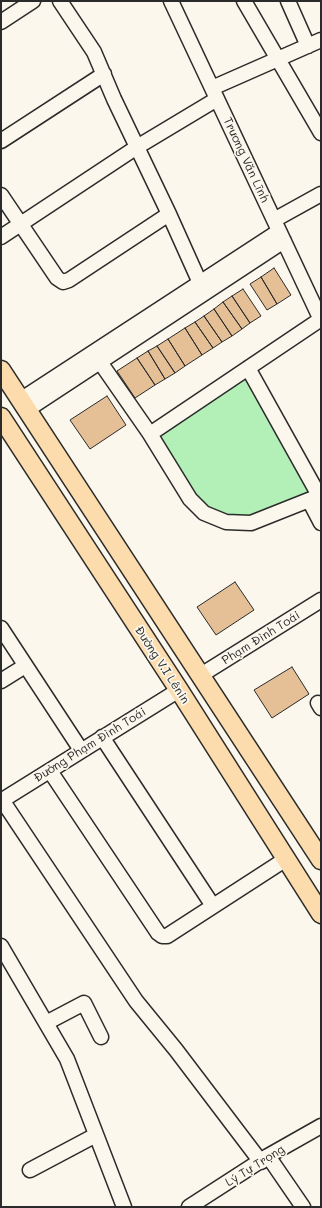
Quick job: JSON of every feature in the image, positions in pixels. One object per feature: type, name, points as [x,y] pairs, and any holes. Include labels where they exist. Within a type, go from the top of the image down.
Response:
[{"type":"main road","points":[[2,375],[24,405],[321,860]]},
{"type":"main road","name":"Đường V.I Lênin","points":[[1,417],[321,914]]},
{"type":"main road","points":[[178,690],[201,675]]},
{"type":"street","points":[[1,22],[34,1]]},
{"type":"street","points":[[60,1],[94,52],[200,283]]},
{"type":"street","name":"Trương Văn Lĩnh","points":[[171,1],[321,320]]},
{"type":"street","points":[[244,1],[277,60],[321,133]]},
{"type":"street","points":[[288,1],[308,46]]},
{"type":"street","points":[[1,237],[215,94],[277,60],[321,40]]},
{"type":"street","points":[[1,141],[104,74]]},
{"type":"street","points":[[24,405],[100,362],[279,231],[321,194]]},
{"type":"street","points":[[1,195],[57,278],[66,282],[169,214]]},
{"type":"street","points":[[24,405],[200,283],[279,231]]},
{"type":"street","points":[[150,434],[321,320]]},
{"type":"street","points":[[100,362],[150,434],[194,504],[204,513],[218,520],[234,524],[251,523],[316,499]]},
{"type":"street","points":[[248,368],[316,499],[321,523]]},
{"type":"street","name":"Phạm Đình Toái","points":[[201,675],[321,600]]},
{"type":"street","points":[[1,628],[81,750]]},
{"type":"street","points":[[1,682],[25,666]]},
{"type":"street","name":"Đường Phạm Đình Toái","points":[[2,800],[178,690]]},
{"type":"street","points":[[102,737],[213,906]]},
{"type":"street","points":[[50,771],[160,935],[168,936],[286,859]]},
{"type":"street","points":[[2,800],[136,1001],[303,1207]]},
{"type":"street","points":[[1,946],[66,1059],[124,1207]]},
{"type":"street","points":[[46,1023],[84,1003],[101,1037]]},
{"type":"street","name":"Lý Tự Trọng","points":[[189,1207],[321,1126]]},
{"type":"street","points":[[30,1170],[96,1135]]},
{"type":"green space","points":[[248,368],[319,496],[265,519],[211,517],[150,434]]},
{"type":"building","points":[[274,268],[291,295],[277,304],[261,277]]},
{"type":"building","points":[[261,277],[277,304],[267,310],[250,284]]},
{"type":"building","points":[[243,289],[261,316],[250,323],[232,296]]},
{"type":"building","points":[[232,296],[250,323],[242,329],[223,302]]},
{"type":"building","points":[[223,302],[242,329],[232,336],[214,309]]},
{"type":"building","points":[[214,309],[232,336],[222,342],[204,316]]},
{"type":"building","points":[[204,316],[222,342],[213,348],[195,322]]},
{"type":"building","points":[[195,322],[213,348],[202,355],[185,328]]},
{"type":"building","points":[[185,328],[202,355],[185,366],[168,339]]},
{"type":"building","points":[[168,339],[185,366],[175,373],[157,346]]},
{"type":"building","points":[[157,346],[175,373],[165,379],[148,351]]},
{"type":"building","points":[[148,351],[165,379],[155,385],[137,358]]},
{"type":"building","points":[[137,358],[155,385],[135,398],[117,371]]},
{"type":"building","points":[[107,396],[126,425],[90,449],[70,420]]},
{"type":"building","points":[[235,582],[254,610],[216,635],[197,607]]},
{"type":"building","points":[[292,667],[309,694],[272,718],[254,690]]}]
